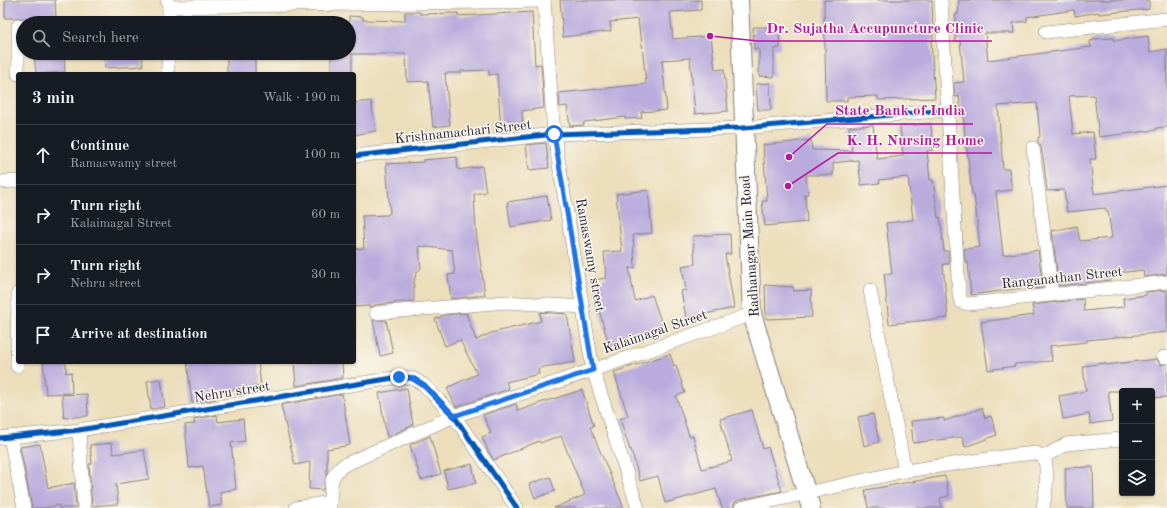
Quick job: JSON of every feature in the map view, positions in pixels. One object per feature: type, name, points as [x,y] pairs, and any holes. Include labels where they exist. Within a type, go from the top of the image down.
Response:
[{"type":"street","points":[[169,16],[168,3],[544,0]]},
{"type":"street","name":"Ramaswamy street","points":[[544,0],[554,134],[593,370],[638,508]]},
{"type":"street","name":"Radhanagar Main Road","points":[[739,0],[743,128],[752,314],[809,500]]},
{"type":"street","points":[[941,0],[948,110]]},
{"type":"street","points":[[1046,32],[1167,19]]},
{"type":"street","points":[[18,60],[18,72]]},
{"type":"street","points":[[168,60],[168,72]]},
{"type":"street","name":"Krishnamachari Street","points":[[356,156],[554,134],[743,128],[948,110]]},
{"type":"street","name":"Ranganathan Street","points":[[948,110],[959,293],[961,302],[968,304],[1167,282]]},
{"type":"street","points":[[1033,148],[1052,295]]},
{"type":"street","points":[[0,182],[16,182]]},
{"type":"street","points":[[870,290],[905,471]]},
{"type":"street","points":[[376,313],[506,302],[583,307]]},
{"type":"street","name":"Kalaimagal Street","points":[[330,505],[331,480],[336,471],[344,465],[454,416],[593,370],[752,314]]},
{"type":"street","name":"Nehru street","points":[[5,438],[79,430],[399,377],[412,378],[424,386],[454,416],[516,508]]},
{"type":"street","points":[[79,430],[84,508]]},
{"type":"street","points":[[5,438],[24,508]]},
{"type":"street","points":[[1044,457],[1066,444],[1119,439]]},
{"type":"street","points":[[741,508],[809,500],[905,471],[1036,453],[1044,457],[1047,466],[1047,485],[1043,508]]},
{"type":"street","points":[[296,508],[330,505]]},
{"type":"building","points":[[5,0],[55,0],[56,16],[16,16],[16,18],[5,18]]},
{"type":"building","points":[[560,0],[701,0],[701,10],[670,12],[673,39],[711,36],[715,70],[724,69],[728,111],[695,114],[690,58],[662,60],[667,110],[641,112],[642,118],[625,119],[625,117],[584,122],[584,125],[570,126],[567,106],[560,107],[559,93],[646,84],[638,19],[610,22],[611,31],[563,37]]},
{"type":"building","points":[[824,0],[932,0],[933,41],[931,41],[935,98],[878,100],[878,96],[847,97],[847,101],[826,101]]},
{"type":"building","points":[[959,0],[1149,0],[1149,9],[1099,14],[1099,12],[1075,16],[1074,10],[1027,17],[1027,21],[1013,23],[1014,33],[985,33],[988,60],[1091,47],[1090,41],[1093,41],[1093,39],[1114,38],[1114,41],[1148,36],[1150,52],[1167,49],[1167,127],[1156,128],[1156,130],[1099,137],[1094,95],[1069,96],[1073,134],[1093,132],[1096,159],[1090,159],[1094,194],[1167,185],[1167,274],[1144,277],[1143,270],[1110,274],[1110,280],[1059,286],[1052,231],[1077,226],[1080,241],[1112,238],[1108,211],[1106,211],[1106,208],[1067,212],[1064,190],[1047,191],[1041,147],[1038,142],[1038,138],[1040,137],[1037,103],[998,106],[1003,169],[1009,169],[1012,190],[996,192],[1003,255],[1038,250],[1043,288],[1030,289],[1029,287],[971,295],[968,262],[965,262],[964,249],[980,247],[974,194],[972,194],[966,149],[963,112],[961,112],[959,96],[955,97],[954,83],[964,82],[960,41],[955,41],[956,14],[958,14]]},
{"type":"building","points":[[405,12],[420,12],[420,14],[458,13],[458,16],[532,12],[535,65],[541,64],[544,108],[522,111],[523,128],[501,129],[497,74],[489,75],[489,70],[445,73],[450,125],[433,127],[428,81],[407,82],[406,54],[356,54],[356,16],[363,17],[363,20],[405,21]]},
{"type":"building","points":[[753,27],[779,27],[780,48],[774,49],[774,77],[759,76],[759,49],[754,49]]},
{"type":"building","points":[[35,60],[64,60],[65,72],[36,72]]},
{"type":"building","points":[[104,60],[143,60],[143,66],[105,68]]},
{"type":"building","points":[[227,60],[255,60],[255,72],[227,72]]},
{"type":"building","points":[[331,60],[352,60],[352,72],[331,72]]},
{"type":"building","points":[[770,83],[771,110],[758,110],[756,84]]},
{"type":"building","points":[[371,101],[376,131],[356,135],[356,103]]},
{"type":"building","points":[[931,124],[933,150],[927,151],[930,180],[933,180],[938,218],[940,217],[944,251],[948,251],[949,264],[943,264],[948,318],[889,324],[884,274],[892,274],[886,223],[913,220],[908,177],[879,180],[880,183],[861,185],[858,160],[833,163],[833,175],[806,175],[808,194],[805,194],[807,222],[765,226],[762,201],[767,201],[763,145],[811,140],[812,150],[852,151],[849,127],[873,125],[877,159],[903,156],[900,126]]},
{"type":"building","points":[[546,143],[549,168],[529,170],[526,145]]},
{"type":"building","points":[[457,157],[458,170],[482,166],[486,192],[474,194],[476,231],[485,295],[451,299],[448,275],[455,274],[452,250],[419,246],[421,268],[416,273],[414,282],[414,301],[375,305],[370,308],[370,306],[356,307],[356,249],[364,248],[362,216],[388,215],[390,213],[386,164],[423,162],[423,160]]},
{"type":"building","points":[[648,190],[652,233],[633,235],[635,268],[629,268],[635,301],[652,295],[664,330],[638,339],[637,337],[609,345],[599,310],[594,280],[606,278],[604,252],[622,251],[616,194]]},
{"type":"building","points":[[547,196],[551,220],[511,227],[507,202]]},
{"type":"building","points":[[730,234],[731,254],[725,254],[734,308],[686,318],[681,291],[686,290],[682,266],[695,264],[693,236]]},
{"type":"building","points":[[765,285],[793,287],[794,291],[811,290],[812,317],[766,319]]},
{"type":"building","points":[[1167,290],[1167,332],[1087,340],[1087,342],[1050,346],[1052,361],[1015,364],[1015,366],[988,370],[981,322],[1034,315],[1032,305],[1083,299],[1084,311],[1124,307],[1123,298],[1146,295],[1146,292]]},
{"type":"building","points":[[540,312],[567,314],[575,362],[538,368],[539,374],[506,382],[509,389],[456,407],[447,388],[477,374],[460,340],[445,346],[435,319],[445,315],[466,313],[476,340],[491,333],[541,321]]},
{"type":"building","points":[[373,320],[386,320],[393,353],[380,356]]},
{"type":"building","points":[[670,354],[674,366],[676,365],[685,393],[676,396],[689,436],[693,436],[702,469],[732,461],[720,419],[752,410],[763,449],[768,447],[782,491],[739,500],[735,502],[733,508],[722,508],[716,489],[665,503],[658,476],[640,481],[631,449],[630,450],[620,419],[628,416],[614,372]]},
{"type":"building","points":[[1157,359],[1160,364],[1167,365],[1167,397],[1155,398],[1155,388],[1119,388],[1119,391],[1108,391],[1112,421],[1090,424],[1089,414],[1063,419],[1059,396],[1086,391],[1083,366],[1105,363],[1105,365]]},
{"type":"building","points":[[43,364],[66,364],[66,373],[71,372],[72,393],[46,394]]},
{"type":"building","points":[[187,364],[258,364],[261,386],[214,392],[215,399],[192,403]]},
{"type":"building","points":[[294,364],[342,364],[343,378],[296,386]]},
{"type":"building","points":[[161,379],[165,407],[151,409],[147,381]]},
{"type":"building","points":[[407,388],[413,425],[387,437],[379,393]]},
{"type":"building","points":[[582,390],[594,426],[590,427],[624,508],[554,508],[585,495],[561,436],[540,443],[539,441],[494,460],[482,437],[491,433],[483,415],[516,404],[518,411]]},
{"type":"building","points":[[87,394],[88,416],[64,418],[62,395]]},
{"type":"building","points":[[342,394],[350,445],[327,449],[327,473],[323,490],[309,489],[310,462],[295,465],[281,405]]},
{"type":"building","points":[[982,408],[985,418],[991,416],[997,435],[965,447],[962,437],[913,443],[911,421],[944,418],[944,421]]},
{"type":"building","points":[[873,414],[879,442],[864,446],[858,417]]},
{"type":"building","points":[[217,415],[218,422],[243,419],[245,441],[231,443],[236,489],[220,492],[222,505],[209,507],[203,466],[189,468],[185,425],[195,424],[194,419]]},
{"type":"building","points":[[430,436],[441,474],[421,480],[410,445]]},
{"type":"building","points":[[112,443],[113,454],[144,450],[149,479],[116,484],[118,504],[92,506],[89,464],[92,464],[90,445]]},
{"type":"building","points":[[40,444],[48,488],[74,483],[76,508],[59,508],[59,505],[44,508],[32,508],[20,447]]},
{"type":"building","points":[[472,464],[476,483],[448,489],[444,471]]},
{"type":"building","points":[[1093,467],[1094,508],[1067,508],[1065,468]]},
{"type":"building","points":[[945,476],[949,496],[940,498],[942,508],[868,508],[865,490]]},
{"type":"building","points":[[550,477],[555,491],[535,498],[529,484]]},
{"type":"cycle path","points":[[356,156],[554,134],[743,128],[948,110]]},
{"type":"cycle path","points":[[0,438],[79,430],[399,377],[412,378],[424,385],[454,416],[517,508]]},
{"type":"place","name":"Dr. Sujatha Accupuncture Clinic","points":[[710,36]]},
{"type":"place","name":"State Bank of India","points":[[789,157]]},
{"type":"place","name":"K. H. Nursing Home","points":[[788,186]]},
{"type":"route","points":[[399,377],[412,378],[424,386],[454,416],[593,370],[554,134]]}]
